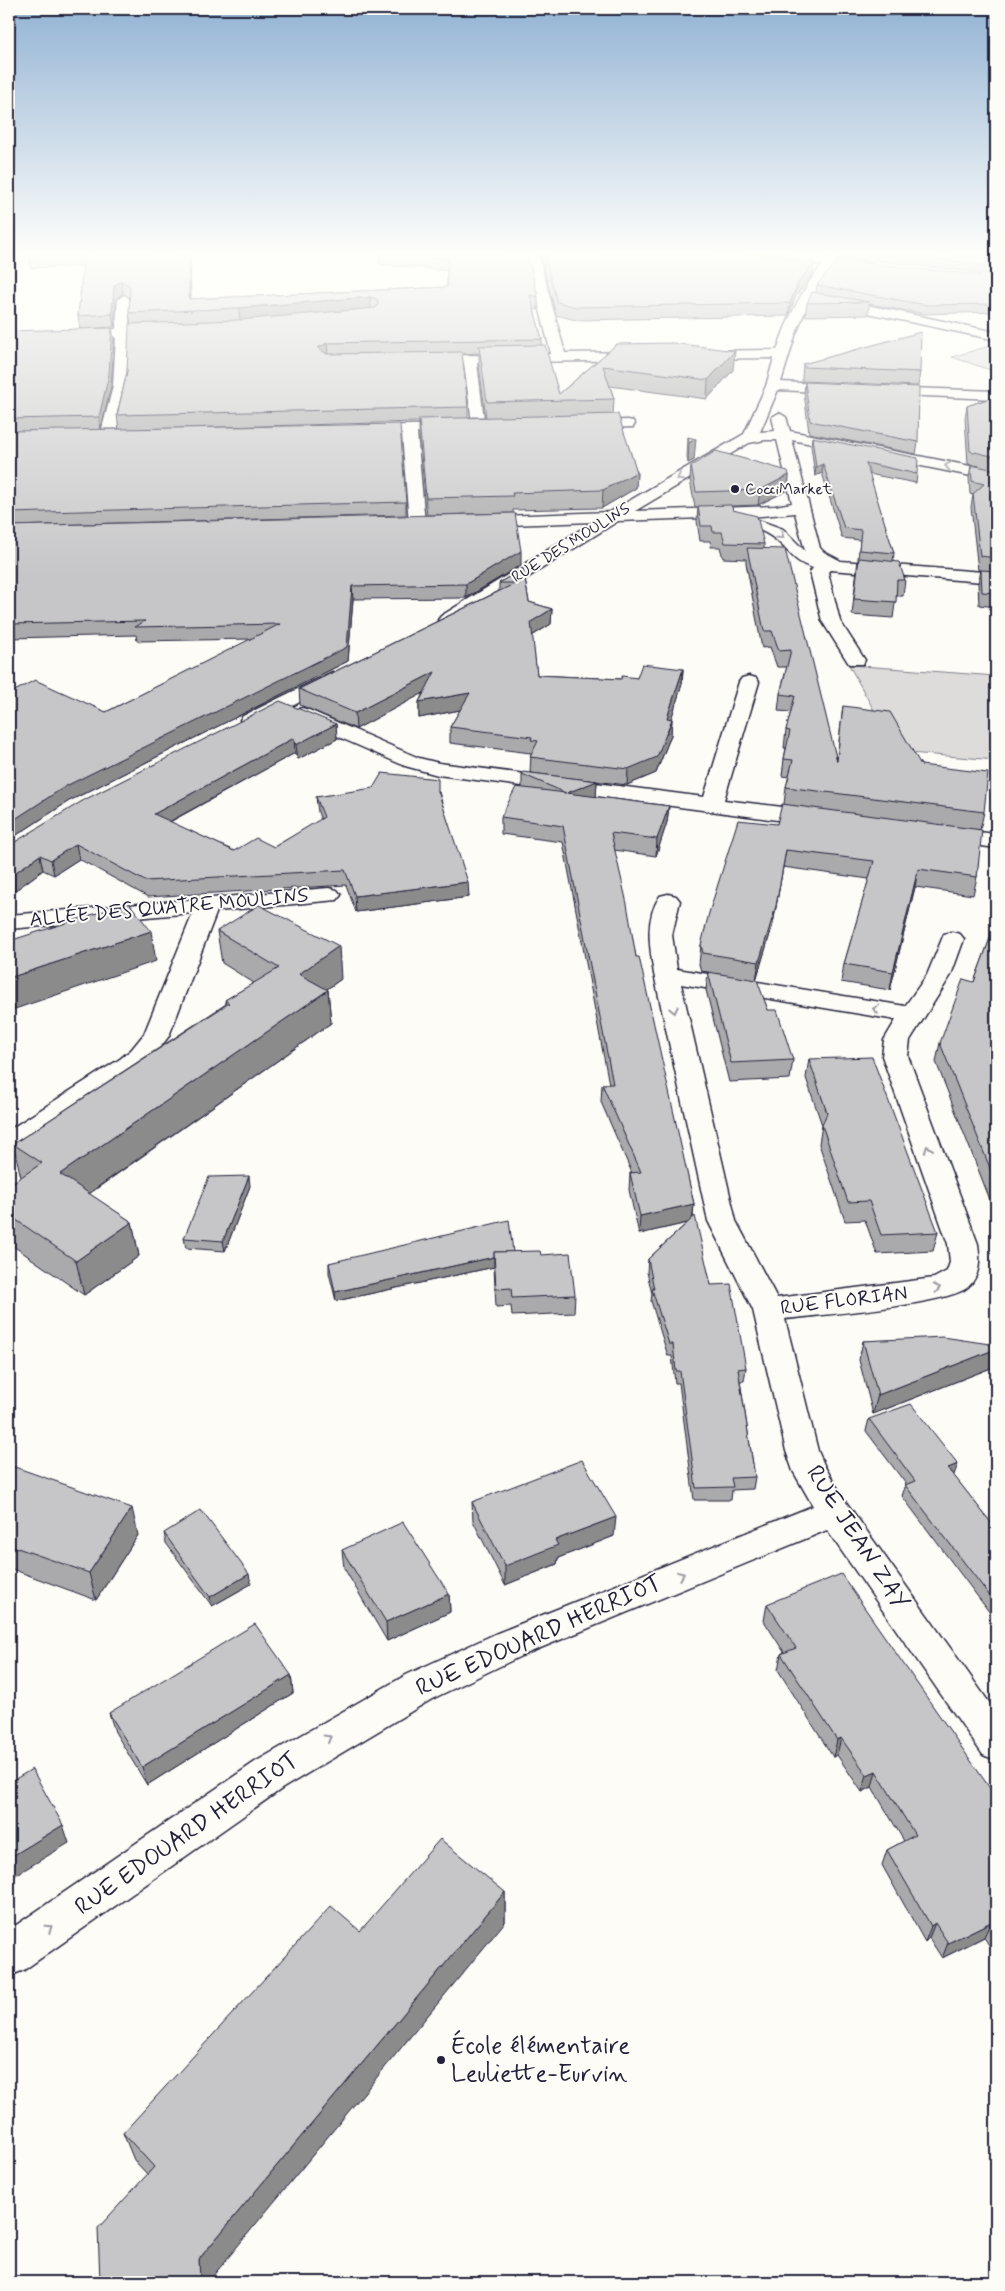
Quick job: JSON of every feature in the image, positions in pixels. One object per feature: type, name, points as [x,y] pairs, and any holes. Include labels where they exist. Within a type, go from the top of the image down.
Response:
[{"type":"street","points":[[121,361],[120,390],[103,436],[127,435]]},
{"type":"street","points":[[351,430],[486,427],[470,361]]},
{"type":"street","name":"RUE DES MOULINS","points":[[432,628],[613,517],[742,442],[755,428],[766,396],[773,386],[780,361]]},
{"type":"street","points":[[826,563],[812,549],[799,506],[773,386],[852,389]]},
{"type":"street","points":[[871,390],[996,395]]},
{"type":"street","points":[[568,425],[628,424]]},
{"type":"street","points":[[409,429],[416,523]]},
{"type":"street","points":[[742,442],[758,436],[784,442],[996,476]]},
{"type":"street","points":[[464,521],[775,512],[799,506]]},
{"type":"street","points":[[702,514],[740,520],[766,527],[784,538],[798,556],[826,563],[849,567],[996,578]]},
{"type":"street","points":[[397,523],[436,522]]},
{"type":"street","points":[[826,563],[819,572],[828,614],[834,629],[856,660]]},
{"type":"street","points":[[236,727],[350,669]]},
{"type":"street","points":[[712,805],[749,682]]},
{"type":"street","points":[[280,705],[412,762],[438,769],[840,822]]},
{"type":"street","points":[[928,833],[996,841]]},
{"type":"street","name":"ALLÉE DES QUATRE MOULINS","points":[[9,922],[329,895]]},
{"type":"street","name":"RUE FLORIAN","points":[[668,901],[660,935],[666,974],[722,1221],[768,1310],[935,1289],[951,1284],[960,1278],[965,1269],[963,1244],[895,1056],[897,1040],[939,975],[952,939]]},
{"type":"street","points":[[9,1143],[130,1065],[148,1047],[156,1036],[208,905]]},
{"type":"street","points":[[666,974],[912,1016]]},
{"type":"street","name":"RUE JEAN ZAY","points":[[768,1310],[802,1450],[810,1471],[834,1512],[996,1743]]},
{"type":"street","name":"RUE EDOUARD HERRIOT","points":[[9,1955],[270,1774],[420,1687],[508,1645],[834,1512]]},
{"type":"shaded area","points":[[963,361],[996,361],[996,372]]},
{"type":"shaded area","points":[[849,665],[996,676],[996,760],[897,752]]},
{"type":"building","points":[[9,361],[110,361],[109,374],[99,417],[9,419]]},
{"type":"building","points":[[127,361],[463,361],[468,407],[117,415],[127,372]]},
{"type":"building","points":[[481,361],[550,361],[559,394],[597,361],[726,361],[708,380],[603,366],[614,399],[487,402]]},
{"type":"building","points":[[814,361],[920,361],[920,372],[804,367],[803,364]]},
{"type":"building","points":[[805,382],[919,387],[918,442],[810,421]]},
{"type":"building","points":[[996,396],[996,457],[970,451],[967,406]]},
{"type":"building","points":[[618,414],[637,472],[603,490],[512,493],[513,496],[426,498],[419,419]]},
{"type":"building","points":[[400,424],[406,502],[9,513],[9,431]]},
{"type":"building","points":[[688,437],[696,439],[689,443]]},
{"type":"building","points":[[812,437],[918,458],[917,474],[866,463],[894,553],[859,550],[861,530],[844,528],[823,464],[816,467]]},
{"type":"building","points":[[716,451],[788,471],[789,475],[760,490],[696,492],[691,466]]},
{"type":"building","points":[[971,465],[996,470],[996,558],[980,556],[973,494],[984,484],[972,481]]},
{"type":"building","points":[[731,505],[733,510],[757,516],[764,544],[725,543],[722,532],[713,532],[712,526],[701,526],[698,506]]},
{"type":"building","points":[[515,513],[521,551],[466,584],[352,586],[347,647],[66,786],[9,823],[9,694],[35,680],[106,712],[280,624],[135,627],[145,621],[9,624],[9,526]]},
{"type":"building","points":[[747,548],[785,549],[837,761],[843,706],[890,712],[921,765],[988,773],[984,812],[786,787],[793,760],[784,759],[790,731],[786,730],[795,696],[780,694],[791,650],[779,651],[772,631],[764,631]]},
{"type":"building","points":[[859,558],[899,562],[905,580],[897,580],[896,602],[854,599]]},
{"type":"building","points":[[523,568],[529,602],[552,609],[531,622],[537,675],[621,679],[622,676],[637,678],[642,664],[683,669],[667,718],[672,719],[657,757],[628,769],[530,757],[538,741],[531,740],[532,737],[450,727],[470,693],[419,702],[435,672],[355,713],[299,689],[516,583],[499,583]]},
{"type":"building","points":[[981,570],[996,571],[996,593],[982,592]]},
{"type":"building","points":[[280,701],[336,724],[296,745],[294,738],[154,814],[234,851],[256,838],[274,847],[324,817],[316,797],[373,788],[382,773],[438,779],[438,791],[468,882],[355,896],[345,870],[145,881],[76,844],[51,860],[40,855],[9,877],[9,843],[15,842],[84,800]]},
{"type":"building","points":[[523,772],[597,781],[567,793],[669,806],[657,839],[611,833],[627,904],[636,957],[639,957],[694,1204],[640,1216],[630,1173],[641,1172],[602,1084],[613,1084],[563,826],[501,817],[516,787],[566,793],[522,774]]},
{"type":"building","points":[[782,804],[982,830],[977,877],[918,869],[893,972],[844,964],[874,861],[786,850],[776,906],[759,962],[703,953],[701,945],[709,913],[738,820],[777,824]]},
{"type":"building","points":[[129,903],[151,931],[9,978],[9,941]]},
{"type":"building","points":[[259,905],[339,946],[299,974],[328,990],[60,1174],[132,1222],[76,1261],[9,1215],[9,1185],[42,1163],[13,1144],[229,1003],[225,1000],[279,968],[217,931]]},
{"type":"building","points":[[996,922],[996,1183],[940,1043],[963,979],[974,982]]},
{"type":"building","points":[[708,972],[757,980],[768,1010],[777,1010],[793,1060],[731,1063]]},
{"type":"building","points":[[872,1057],[938,1232],[881,1235],[869,1201],[848,1202],[822,1125],[827,1113],[809,1059]]},
{"type":"building","points":[[249,1176],[223,1241],[184,1238],[209,1177]]},
{"type":"building","points":[[695,1216],[711,1285],[731,1284],[746,1368],[738,1369],[755,1477],[731,1478],[733,1487],[696,1488],[680,1371],[676,1371],[673,1344],[669,1344],[652,1289],[654,1289],[648,1259]]},
{"type":"building","points":[[509,1220],[513,1252],[494,1252],[494,1257],[335,1292],[329,1263]]},
{"type":"building","points":[[540,1251],[541,1255],[570,1253],[575,1295],[512,1298],[511,1288],[496,1289],[494,1252]]},
{"type":"building","points":[[943,1337],[996,1345],[996,1349],[878,1395],[863,1341]]},
{"type":"building","points":[[911,1404],[958,1464],[948,1468],[996,1529],[996,1604],[905,1485],[915,1481],[869,1419]]},
{"type":"building","points":[[582,1460],[616,1517],[555,1540],[558,1545],[505,1566],[472,1502]]},
{"type":"building","points":[[9,1465],[132,1508],[89,1573],[9,1545]]},
{"type":"building","points":[[201,1510],[249,1574],[210,1597],[164,1533]]},
{"type":"building","points":[[403,1522],[449,1594],[386,1622],[342,1550]]},
{"type":"building","points":[[841,1574],[996,1797],[996,1931],[991,1922],[948,1943],[935,1923],[931,1926],[887,1850],[915,1835],[876,1771],[867,1775],[841,1738],[837,1740],[781,1654],[796,1648],[767,1604]]},
{"type":"building","points":[[255,1624],[291,1675],[142,1767],[109,1713]]},
{"type":"building","points":[[32,1769],[63,1825],[9,1858],[9,1783]]},
{"type":"building","points":[[440,1839],[505,1892],[199,2259],[200,2282],[100,2282],[98,2228],[154,2167],[123,2133],[331,1906],[360,1931]]},
{"type":"place","name":"CocciMarket","points":[[735,489]]},
{"type":"place","name":"École élémentaire Leuliette-Eurvin","points":[[441,2060]]}]
